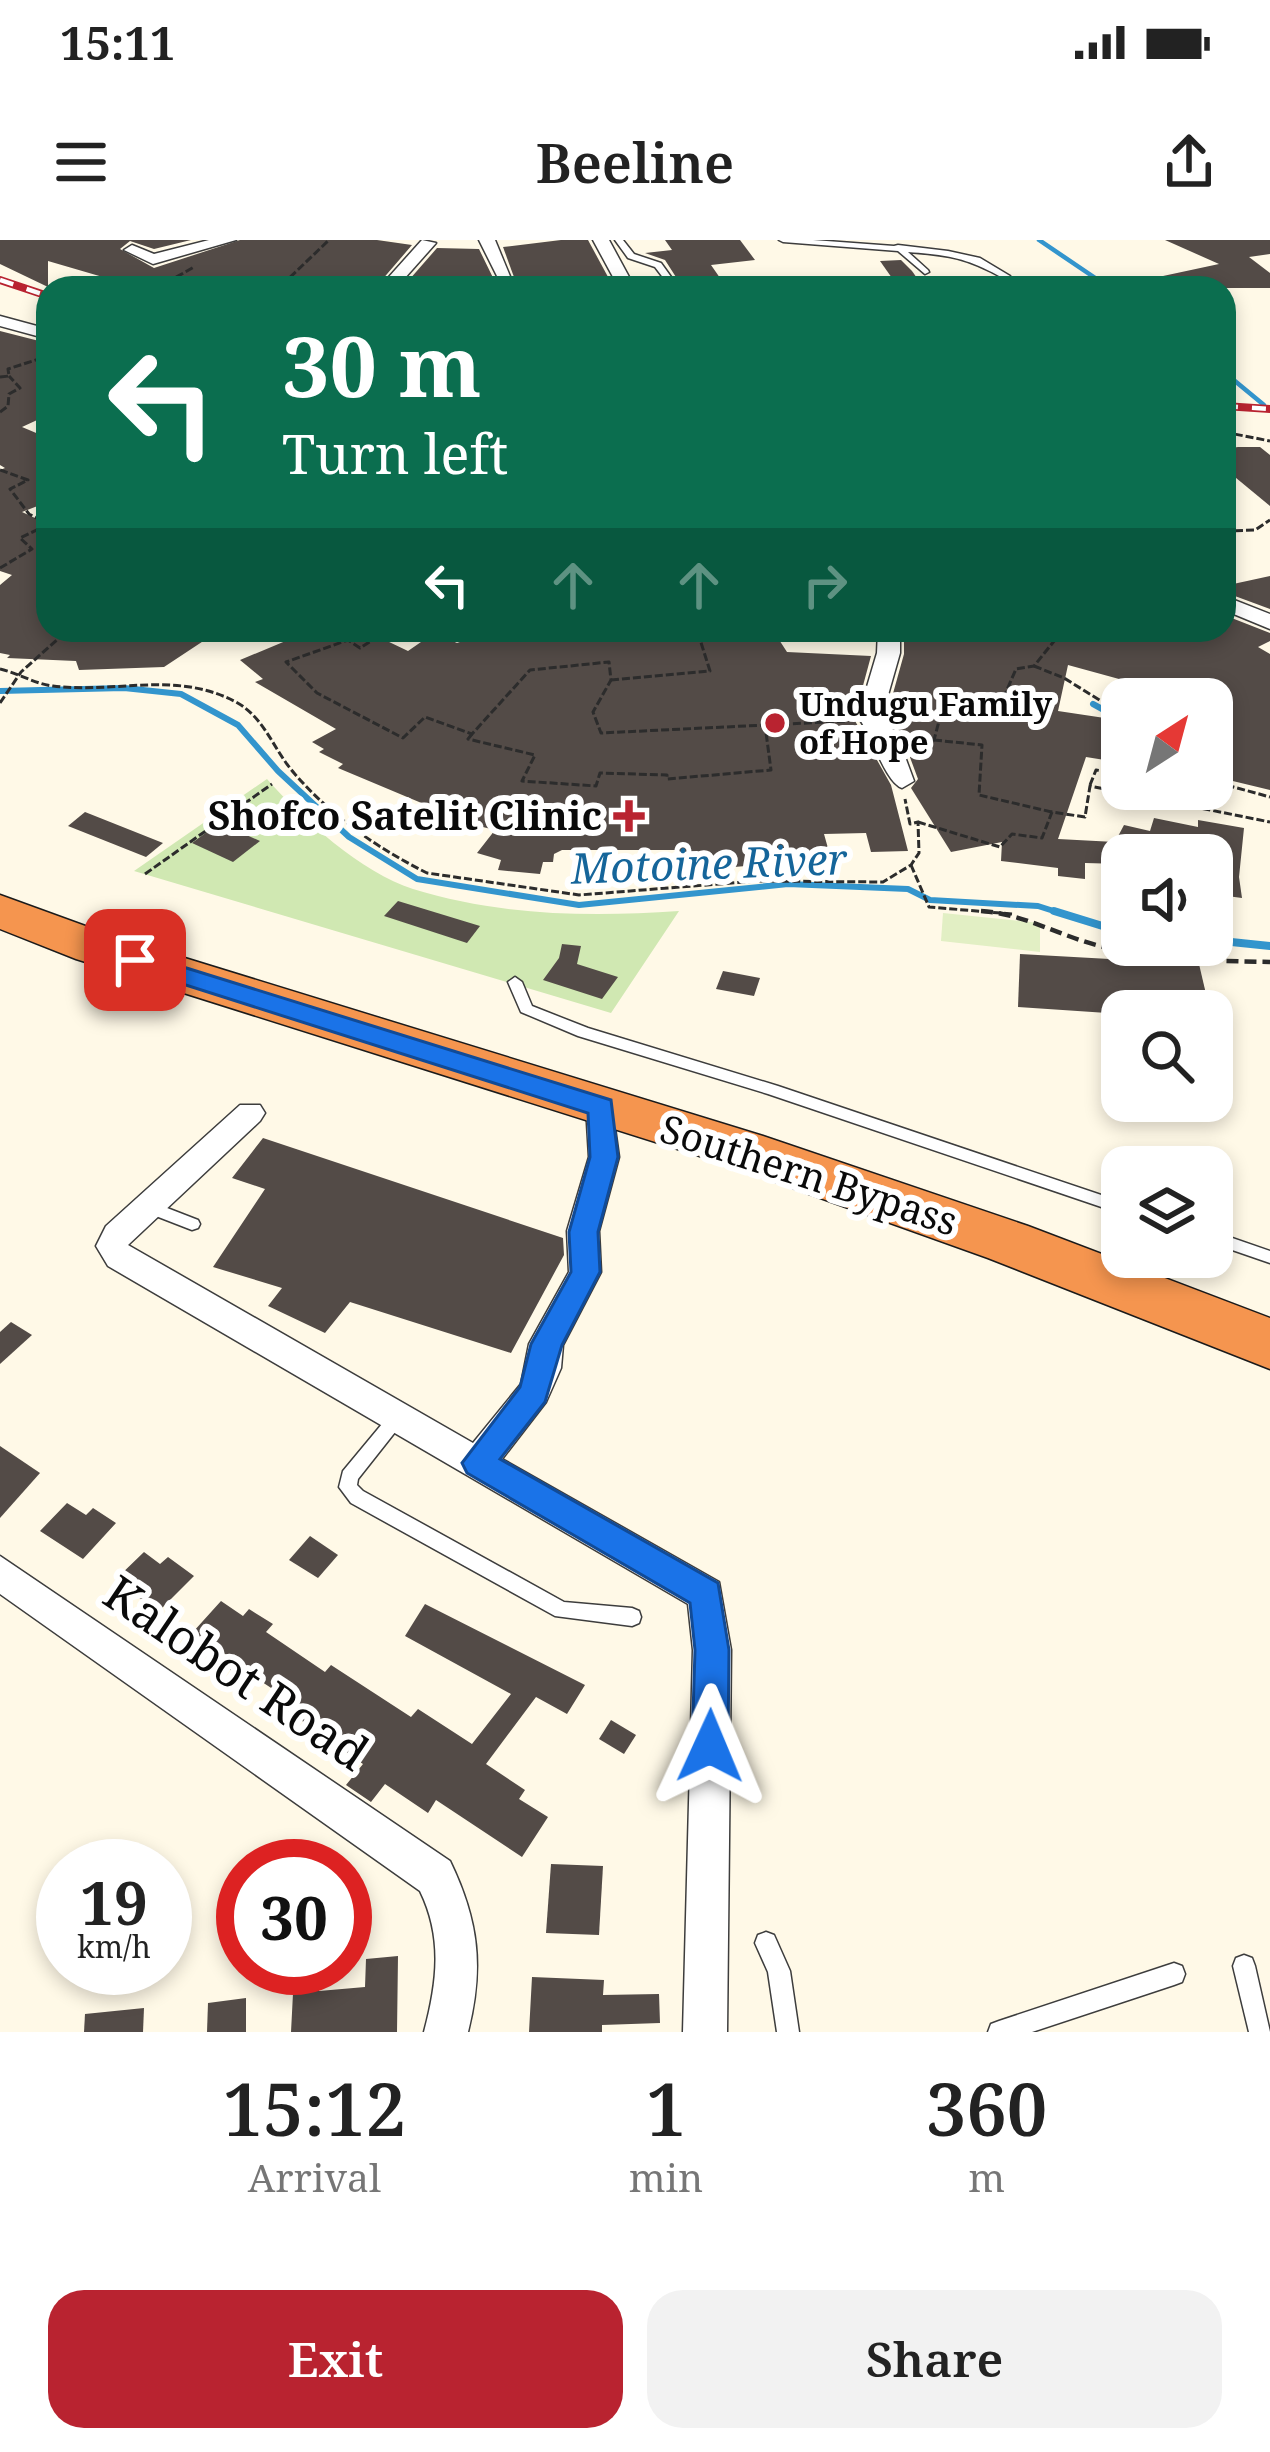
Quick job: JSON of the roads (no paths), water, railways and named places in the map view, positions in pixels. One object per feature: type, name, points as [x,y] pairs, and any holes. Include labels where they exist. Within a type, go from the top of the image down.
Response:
[{"type":"highway","name":"Southern Bypass","points":[[0,884],[257,972],[953,1188],[1101,1243]]},
{"type":"highway","name":"Southern Bypass","points":[[0,911],[93,946],[744,1150],[1009,1242],[1270,1344]]},
{"type":"highway","points":[[1188,1278],[1270,1312]]},
{"type":"street","points":[[132,250],[153,260],[228,240]]},
{"type":"street","points":[[487,240],[505,276]]},
{"type":"street","points":[[601,240],[620,276]]},
{"type":"street","points":[[406,242],[434,241]]},
{"type":"street","points":[[399,276],[434,241]]},
{"type":"street","points":[[192,261],[209,245]]},
{"type":"street","points":[[0,321],[36,331]]},
{"type":"street","points":[[1236,607],[1270,622]]},
{"type":"street","points":[[888,642],[887,666],[871,695],[902,781]]},
{"type":"street","points":[[478,1463],[534,1392],[547,1344],[585,1272],[583,1232],[604,1157],[601,1107]]},
{"type":"street","points":[[250,1113],[118,1235],[112,1246],[119,1257],[706,1594],[712,1650],[705,2032]]},
{"type":"street","name":"Kalobot Road","points":[[0,1573],[436,1876],[457,1929],[461,1978],[446,2032]]},
{"type":"lane","points":[[619,240],[632,256],[658,265],[666,276]]},
{"type":"lane","points":[[783,240],[968,257],[1006,275]]},
{"type":"lane","points":[[898,248],[925,272]]},
{"type":"lane","points":[[515,982],[526,1009],[583,1032],[773,1090],[1101,1201]]},
{"type":"lane","points":[[148,1207],[192,1224]]},
{"type":"lane","points":[[1233,1244],[1270,1257]]},
{"type":"lane","points":[[398,1417],[349,1476],[357,1498],[562,1610],[632,1617]]},
{"type":"lane","points":[[766,1943],[779,1971],[788,2032]]},
{"type":"lane","points":[[1244,1966],[1260,2032]]},
{"type":"lane","points":[[999,2032],[1174,1974]]},
{"type":"waterway","points":[[1039,240],[1092,276]]},
{"type":"waterway","points":[[1236,382],[1264,405]]},
{"type":"waterway","name":"Motoine River","points":[[0,691],[124,688],[181,694],[238,725],[278,771],[349,837],[417,879],[579,905],[788,884],[908,889],[930,900],[1038,906],[1063,914]]},
{"type":"waterway","points":[[1093,704],[1101,708]]},
{"type":"waterway","name":"Motoine River","points":[[1054,911],[1101,926]]},
{"type":"waterway","name":"Motoine River","points":[[1233,942],[1270,946]]},
{"type":"railway","points":[[0,280],[36,292]]},
{"type":"railway","points":[[1236,407],[1270,409]]},
{"type":"place","name":"Undugu Family of Hope","points":[[775,723]]},
{"type":"place","name":"Shofco Satelit Clinic","points":[[629,816]]}]
